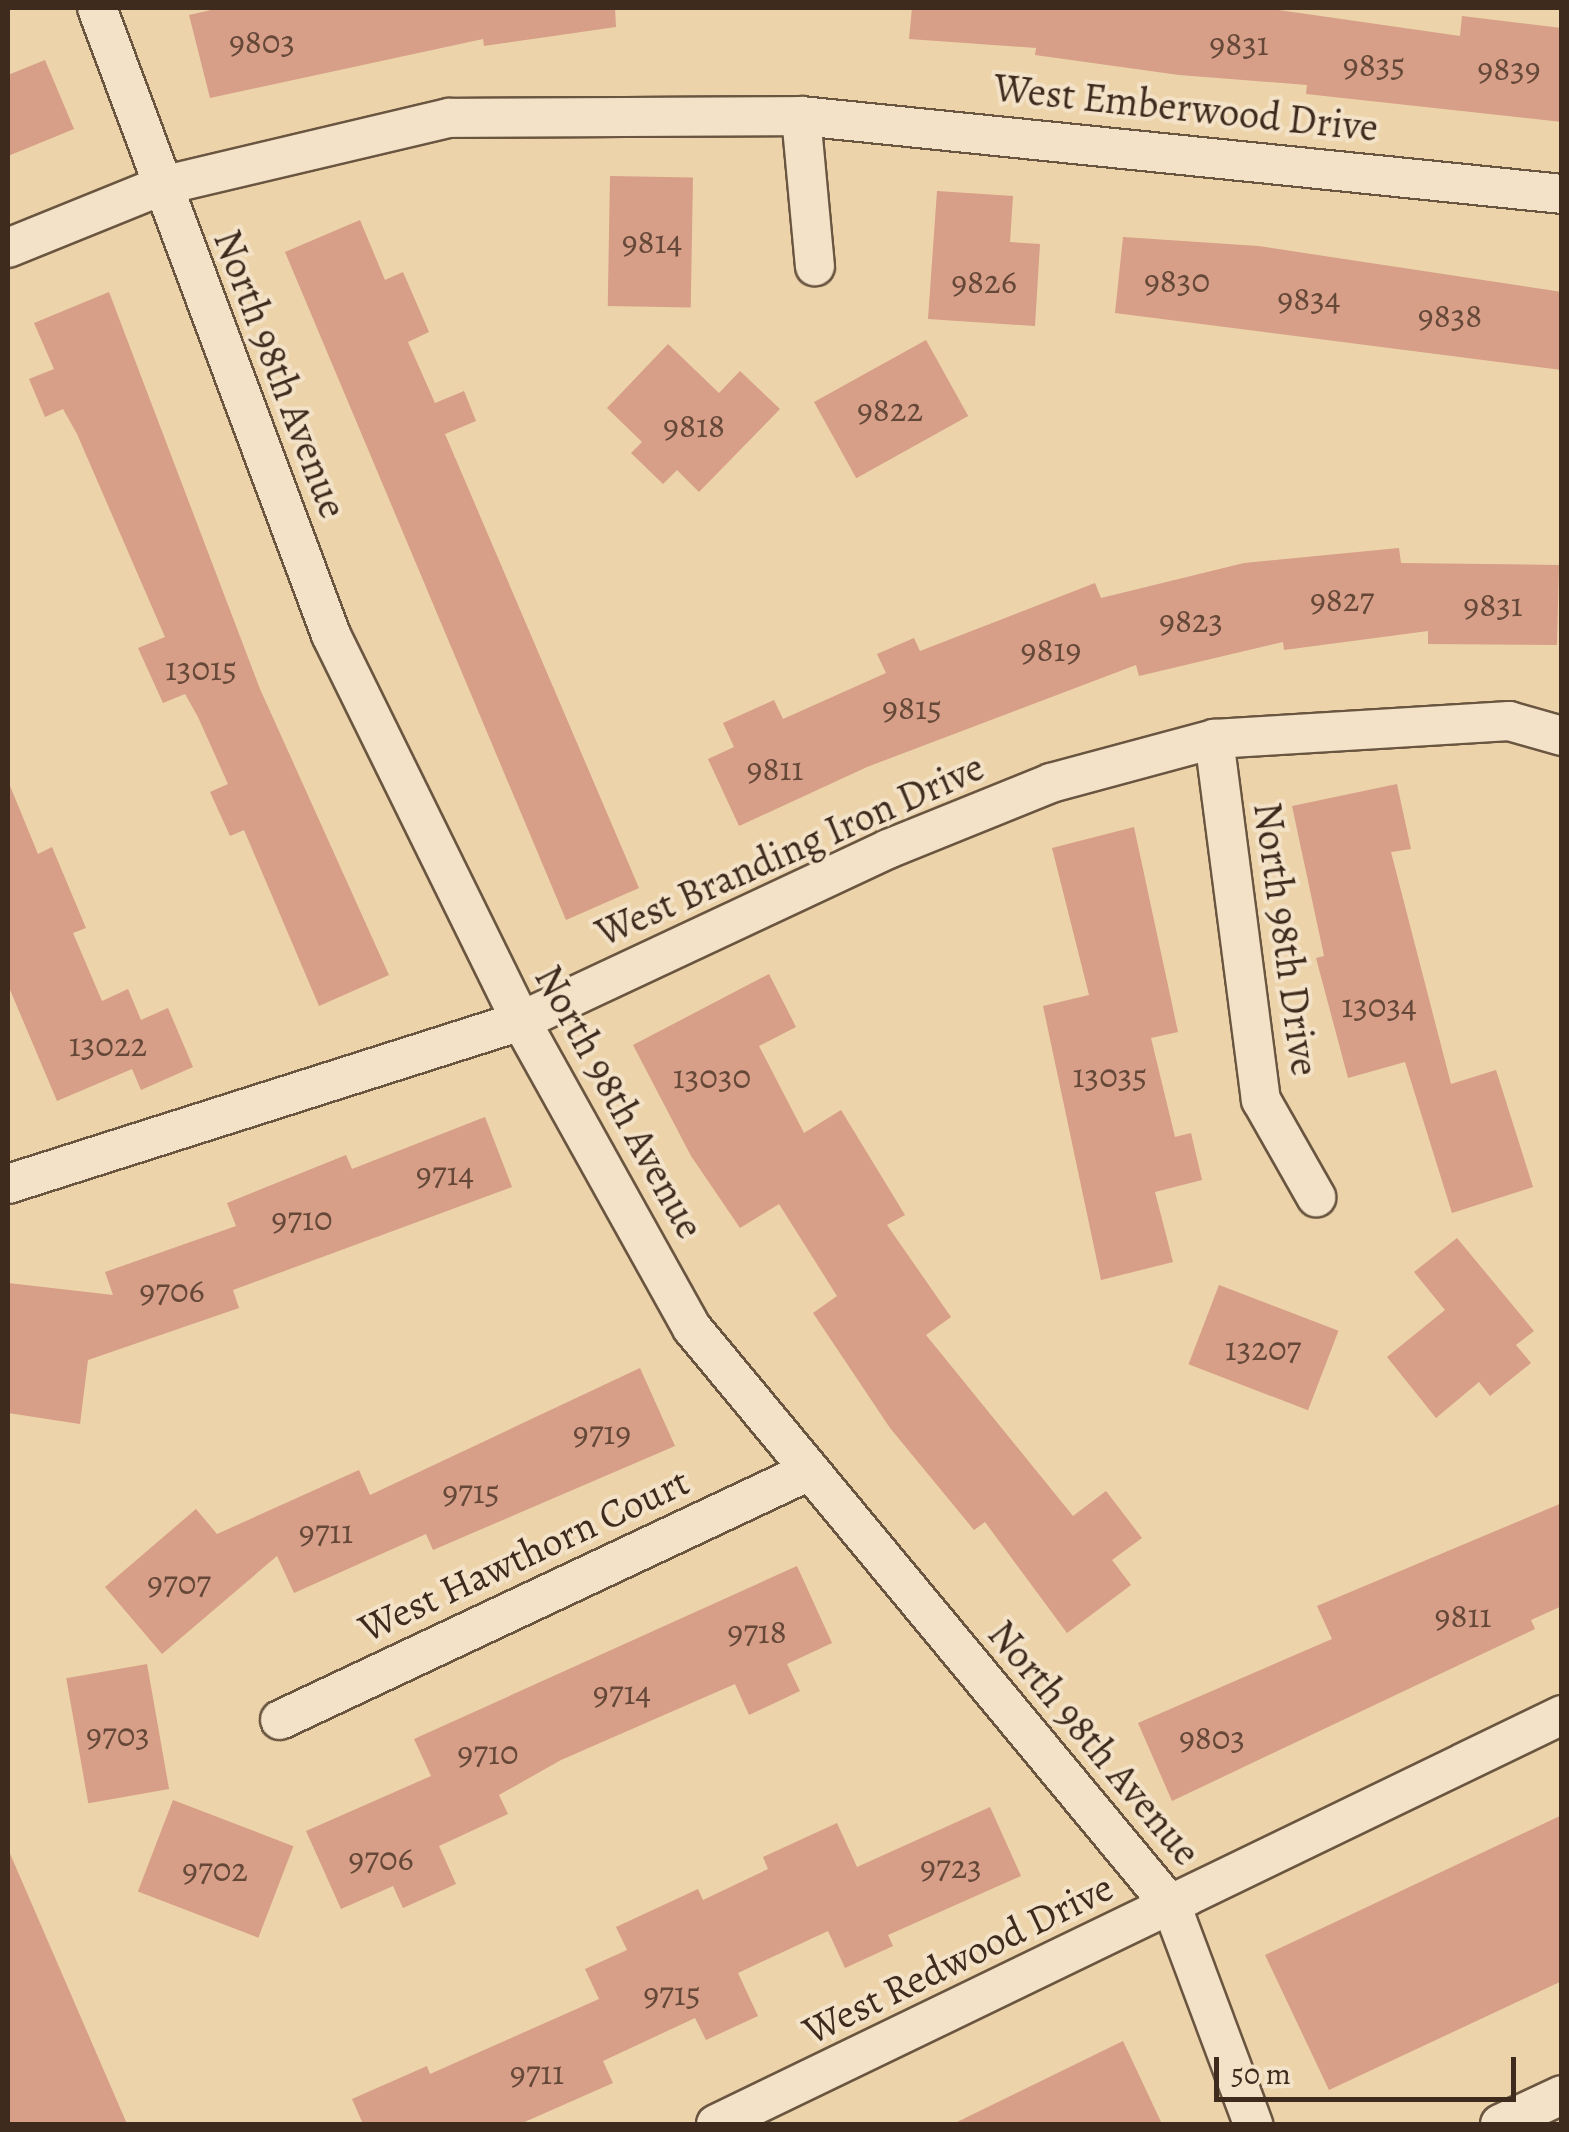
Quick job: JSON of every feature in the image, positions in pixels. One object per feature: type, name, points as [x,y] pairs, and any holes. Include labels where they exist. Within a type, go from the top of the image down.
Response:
[{"type":"street","name":"North 98th Avenue","points":[[97,8],[331,635],[521,1021],[692,1328],[806,1472],[1172,1906],[1253,2124]]},
{"type":"street","name":"West Emberwood Drive","points":[[8,248],[161,186],[448,118],[801,116],[1562,194]]},
{"type":"street","points":[[801,116],[815,266]]},
{"type":"street","name":"West Branding Iron Drive","points":[[8,1184],[521,1021],[888,849],[1052,783],[1214,739],[1509,721],[1562,736]]},
{"type":"street","name":"North 98th Drive","points":[[1214,739],[1261,1100],[1316,1197]]},
{"type":"street","name":"West Hawthorn Court","points":[[280,1720],[806,1472]]},
{"type":"street","name":"West Redwood Drive","points":[[716,2124],[1562,1716]]},
{"type":"street","points":[[1500,2124],[1562,2095]]},
{"type":"building","points":[[220,8],[615,8],[616,27],[484,46],[483,39],[210,98],[189,15]]},
{"type":"building","points":[[912,8],[1264,8],[1460,36],[1462,16],[1562,28],[1562,122],[1306,94],[1307,85],[1179,75],[1035,55],[1036,48],[909,39]]},
{"type":"building","points":[[45,60],[74,129],[8,156],[8,75]]},
{"type":"building","points":[[610,176],[693,177],[691,307],[608,306]]},
{"type":"building","points":[[937,191],[1013,196],[1010,242],[1040,244],[1035,326],[928,319]]},
{"type":"building","points":[[360,220],[385,280],[403,272],[429,332],[408,342],[435,403],[464,391],[476,421],[445,434],[639,888],[566,920],[285,252]]},
{"type":"building","points":[[1123,237],[1258,246],[1562,292],[1562,370],[1115,313]]},
{"type":"building","points":[[109,292],[260,689],[389,975],[319,1006],[244,830],[230,836],[210,792],[228,784],[198,717],[185,694],[163,703],[138,648],[165,637],[77,434],[63,409],[45,417],[29,379],[54,369],[34,323]]},
{"type":"building","points":[[926,340],[968,416],[856,478],[814,402]]},
{"type":"building","points":[[668,344],[719,393],[740,371],[780,409],[699,492],[677,470],[663,484],[631,453],[642,442],[607,408]]},
{"type":"building","points":[[1399,548],[1401,563],[1559,565],[1557,645],[1428,644],[1428,631],[1284,650],[1283,642],[1139,676],[1136,665],[867,767],[739,826],[708,759],[734,747],[723,723],[774,700],[783,719],[886,673],[877,654],[914,638],[920,651],[1095,583],[1101,598],[1244,563]]},
{"type":"building","points":[[8,781],[38,854],[52,847],[86,928],[73,933],[102,1001],[128,989],[141,1020],[168,1008],[193,1067],[141,1090],[132,1069],[57,1101],[8,985]]},
{"type":"building","points":[[1397,784],[1411,849],[1391,852],[1451,1084],[1496,1070],[1533,1187],[1452,1213],[1405,1062],[1348,1078],[1316,958],[1324,956],[1292,806]]},
{"type":"building","points":[[1134,827],[1178,1032],[1151,1038],[1175,1137],[1191,1133],[1202,1180],[1155,1192],[1173,1262],[1101,1280],[1043,1006],[1089,995],[1052,848]]},
{"type":"building","points":[[769,974],[796,1027],[759,1046],[804,1133],[841,1110],[905,1215],[887,1225],[951,1317],[926,1335],[1073,1516],[1106,1491],[1142,1538],[1112,1560],[1131,1585],[1067,1633],[985,1522],[974,1530],[890,1428],[813,1313],[837,1296],[779,1204],[740,1228],[691,1156],[633,1045]]},
{"type":"building","points":[[485,1117],[512,1187],[233,1290],[239,1308],[88,1360],[80,1424],[8,1413],[8,1283],[113,1295],[105,1272],[236,1226],[227,1203],[346,1155],[352,1169]]},
{"type":"building","points":[[1457,1238],[1534,1331],[1516,1345],[1531,1363],[1490,1396],[1479,1382],[1436,1418],[1387,1357],[1445,1310],[1414,1272]]},
{"type":"building","points":[[1219,1285],[1338,1331],[1308,1410],[1189,1364]]},
{"type":"building","points":[[640,1368],[675,1446],[433,1550],[426,1534],[294,1593],[277,1556],[162,1654],[105,1587],[196,1509],[217,1534],[359,1470],[370,1495]]},
{"type":"building","points":[[1562,1503],[1562,1606],[1531,1620],[1535,1629],[1172,1801],[1138,1723],[1332,1639],[1317,1606]]},
{"type":"building","points":[[797,1566],[832,1643],[787,1664],[800,1691],[749,1715],[735,1684],[561,1760],[499,1795],[508,1814],[439,1846],[456,1884],[403,1908],[393,1886],[341,1909],[306,1831],[431,1776],[414,1739]]},
{"type":"building","points":[[147,1664],[169,1789],[88,1803],[66,1678]]},
{"type":"building","points":[[173,1800],[293,1846],[258,1938],[138,1891]]},
{"type":"building","points":[[990,1807],[1021,1876],[888,1935],[893,1946],[845,1968],[828,1931],[738,1973],[758,2016],[706,2040],[695,2018],[603,2061],[613,2083],[520,2124],[363,2124],[352,2099],[427,2066],[430,2074],[599,1999],[585,1969],[627,1950],[616,1927],[698,1889],[703,1900],[768,1869],[763,1857],[837,1823],[857,1867]]},
{"type":"building","points":[[1562,1815],[1562,1981],[1329,2090],[1265,1955]]},
{"type":"building","points":[[8,1849],[127,2124],[8,2124]]},
{"type":"building","points":[[1123,2041],[1162,2124],[953,2124]]}]
